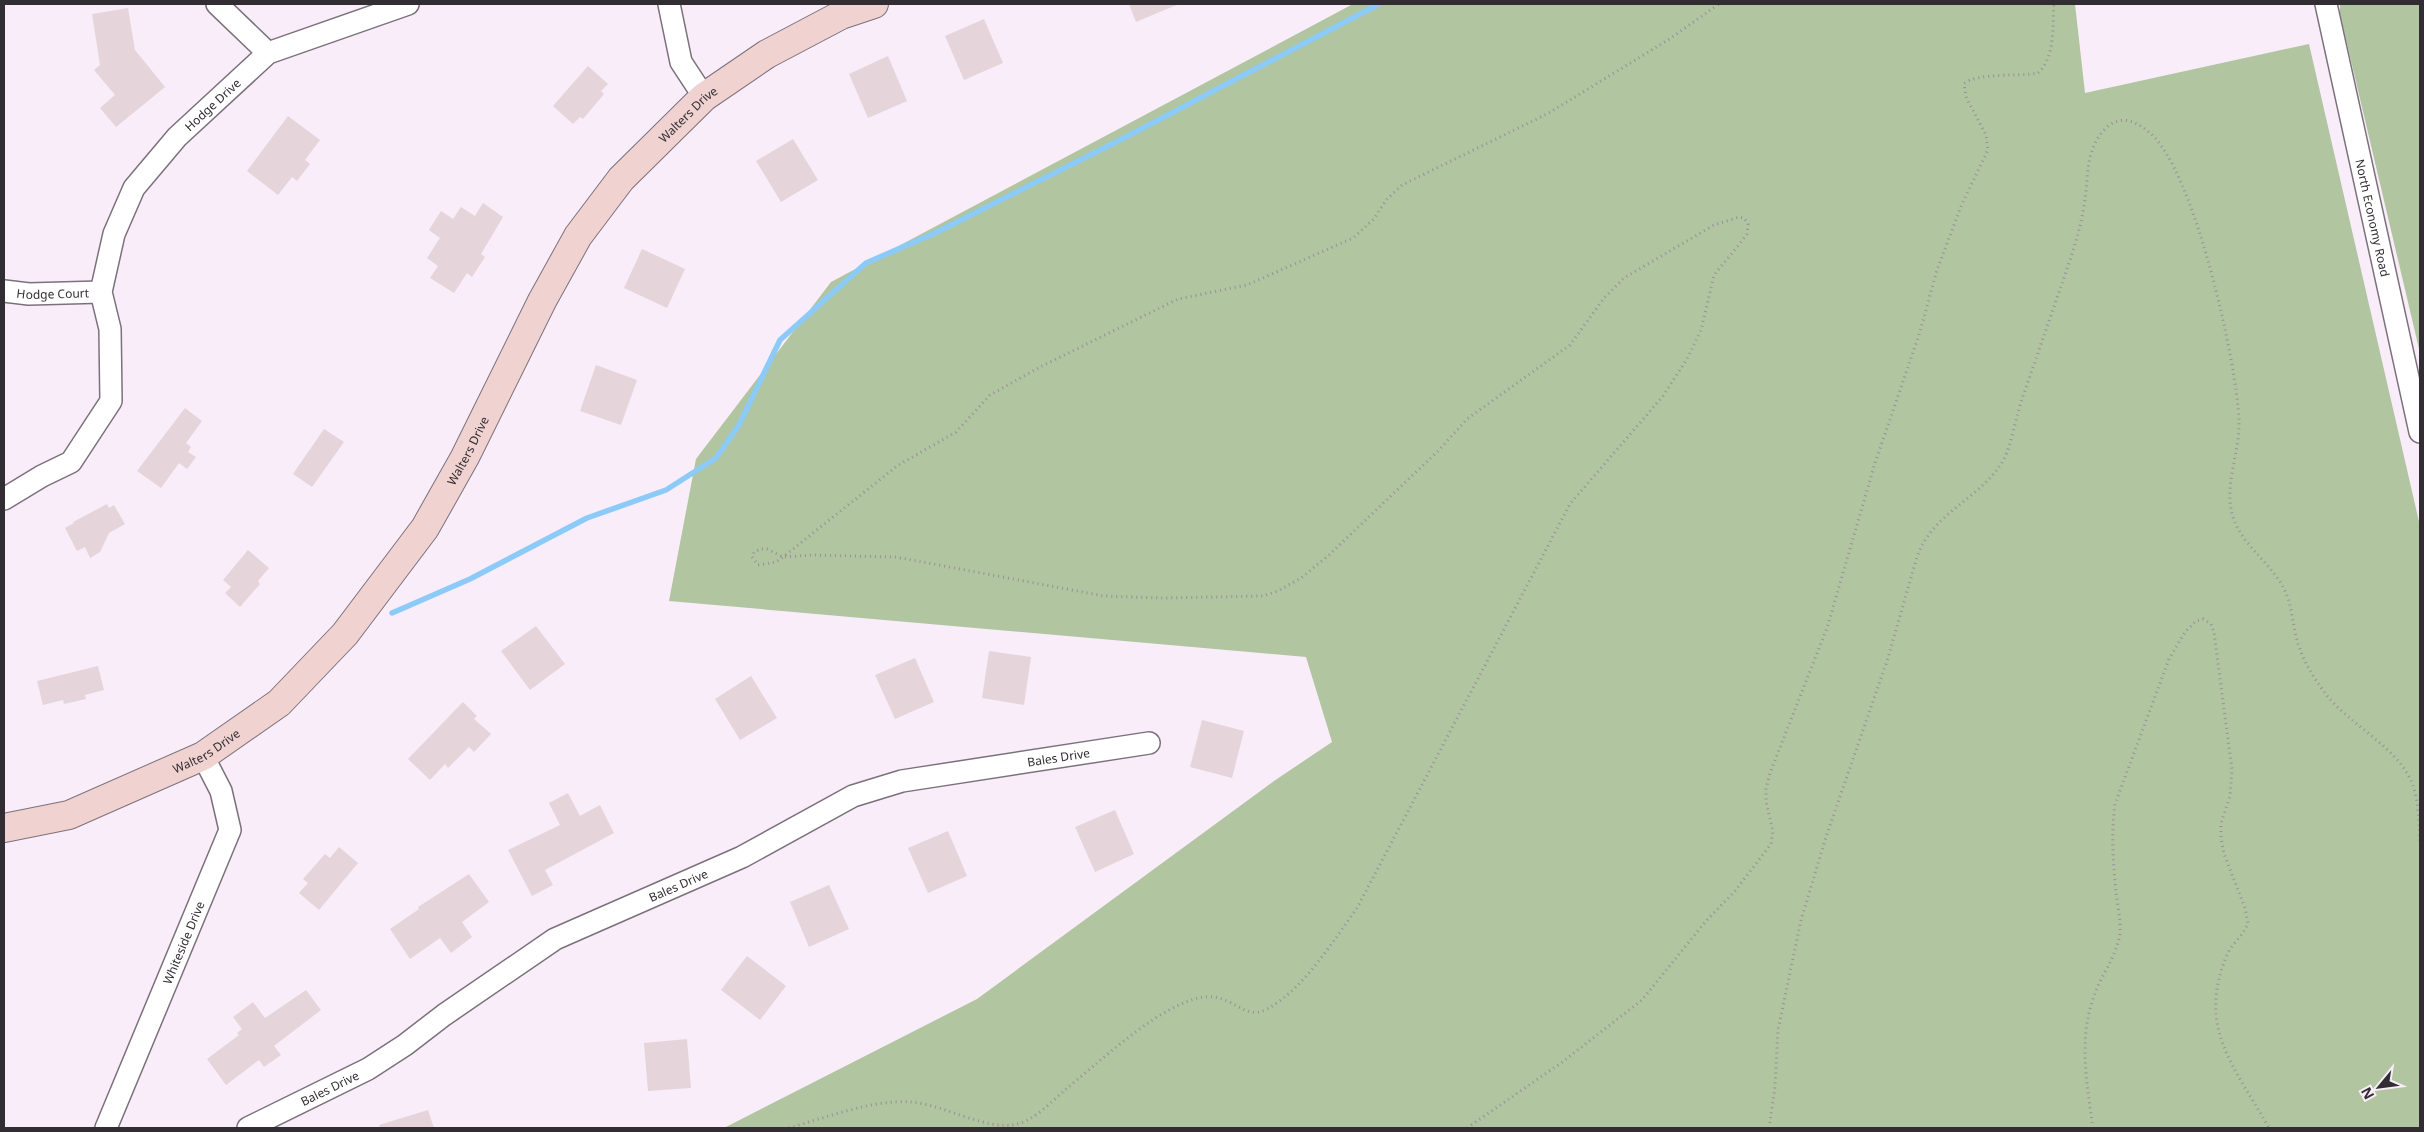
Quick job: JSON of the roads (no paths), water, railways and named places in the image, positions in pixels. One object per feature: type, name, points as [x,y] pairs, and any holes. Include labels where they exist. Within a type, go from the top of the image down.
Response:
[{"type":"street","points":[[217,4],[268,53]]},
{"type":"street","name":"Hodge Drive","points":[[101,292],[114,234],[134,188],[177,137],[268,53],[408,4]]},
{"type":"street","points":[[669,4],[680,62],[704,97]]},
{"type":"street","name":"Walters Drive","points":[[4,828],[69,815],[203,756],[278,703],[345,634],[425,528],[465,457],[542,301],[578,236],[621,179],[704,97],[767,54],[841,16],[874,4]]},
{"type":"street","name":"North Economy Road","points":[[2326,4],[2420,432]]},
{"type":"street","name":"Hodge Court","points":[[4,291],[29,294],[101,292]]},
{"type":"street","points":[[4,499],[42,476],[72,462],[111,401],[110,329],[101,292]]},
{"type":"street","name":"Bales Drive","points":[[248,1128],[375,1064],[555,938],[742,857],[854,796],[902,781],[1149,743]]},
{"type":"street","name":"Whiteside Drive","points":[[106,1128],[230,830],[221,791],[203,756]]},
{"type":"waterway","points":[[392,613],[470,579],[587,518],[666,490],[716,458],[739,425],[780,340],[866,263],[935,233],[1124,138],[1379,4]]}]
